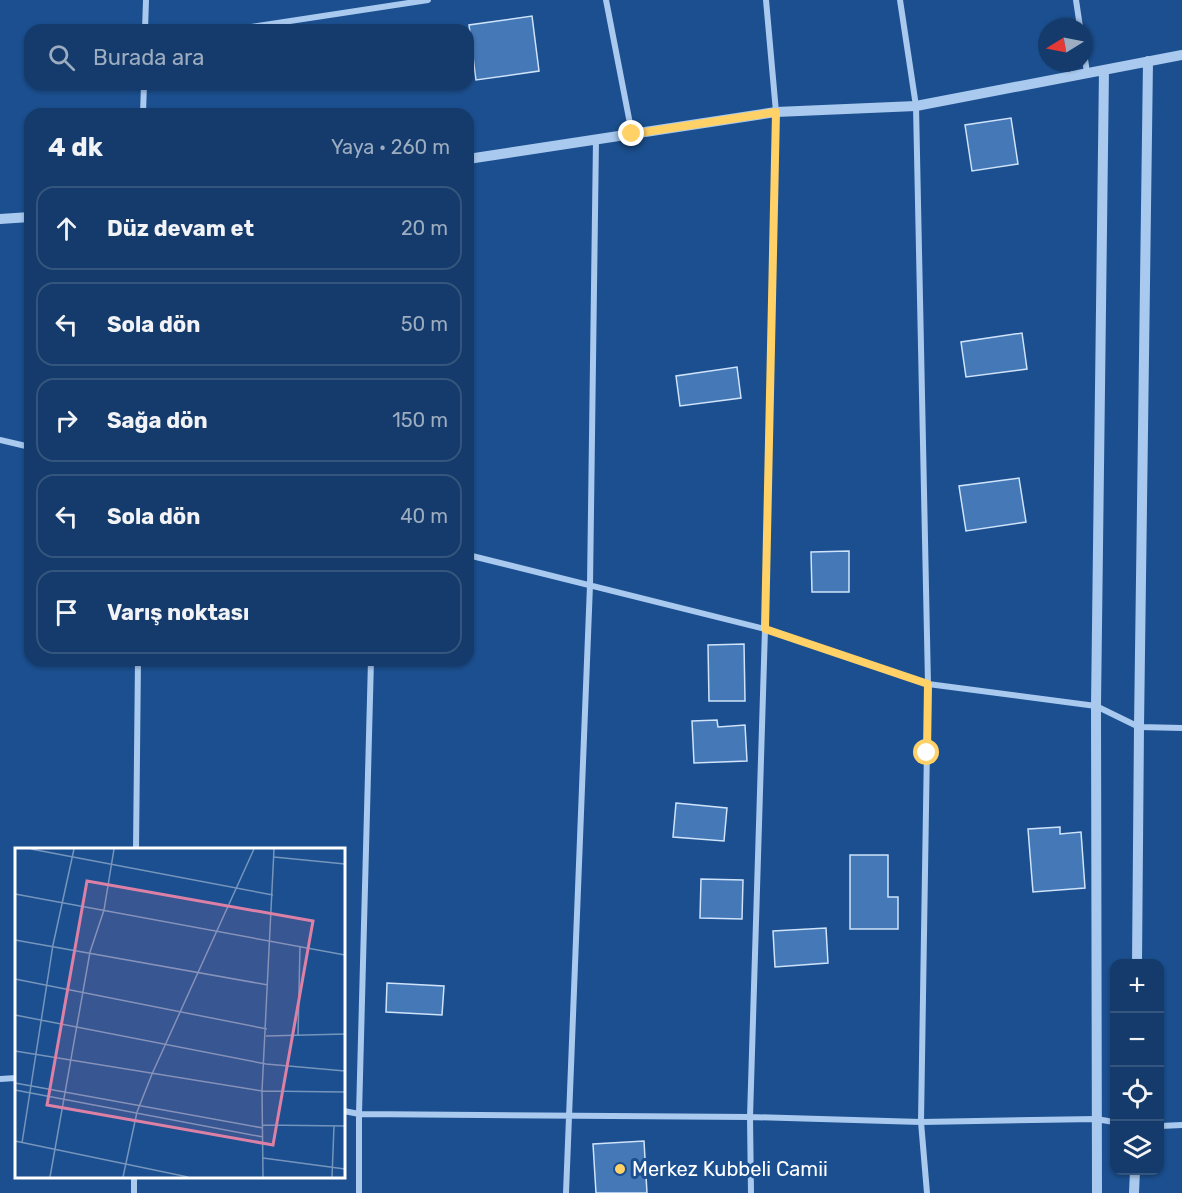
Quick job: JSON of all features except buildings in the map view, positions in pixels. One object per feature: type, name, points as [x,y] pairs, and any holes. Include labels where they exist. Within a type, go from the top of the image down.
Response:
[{"type":"street","points":[[145,24],[146,0]]},
{"type":"street","points":[[270,24],[428,0]]},
{"type":"street","points":[[606,0],[632,134]]},
{"type":"street","points":[[751,1193],[750,1117],[765,629],[776,112],[766,0]]},
{"type":"street","points":[[900,0],[916,106],[928,684],[921,1122],[927,1193]]},
{"type":"street","points":[[1076,0],[1079,18]]},
{"type":"street","points":[[474,158],[776,112],[916,106],[1182,55]]},
{"type":"street","points":[[1137,959],[1148,61]]},
{"type":"street","points":[[1097,1193],[1096,706],[1104,70]]},
{"type":"street","points":[[143,108],[144,90]]},
{"type":"street","points":[[566,1193],[590,585],[596,139]]},
{"type":"street","points":[[0,219],[24,217]]},
{"type":"street","points":[[0,440],[24,446]]},
{"type":"street","points":[[474,556],[765,629],[928,684],[1096,706],[1139,727],[1182,729]]},
{"type":"street","points":[[136,848],[138,666]]},
{"type":"street","points":[[359,1193],[371,666]]},
{"type":"street","points":[[345,1112],[750,1117],[921,1122],[1096,1119],[1110,1121]]},
{"type":"street","points":[[1164,1125],[1182,1125]]},
{"type":"street","points":[[1134,1193],[1135,1175]]},
{"type":"place","name":"Merkez Kubbeli Camii","points":[[620,1169]]},
{"type":"route","points":[[632,134],[776,112],[765,629],[928,684],[927,753]]}]
